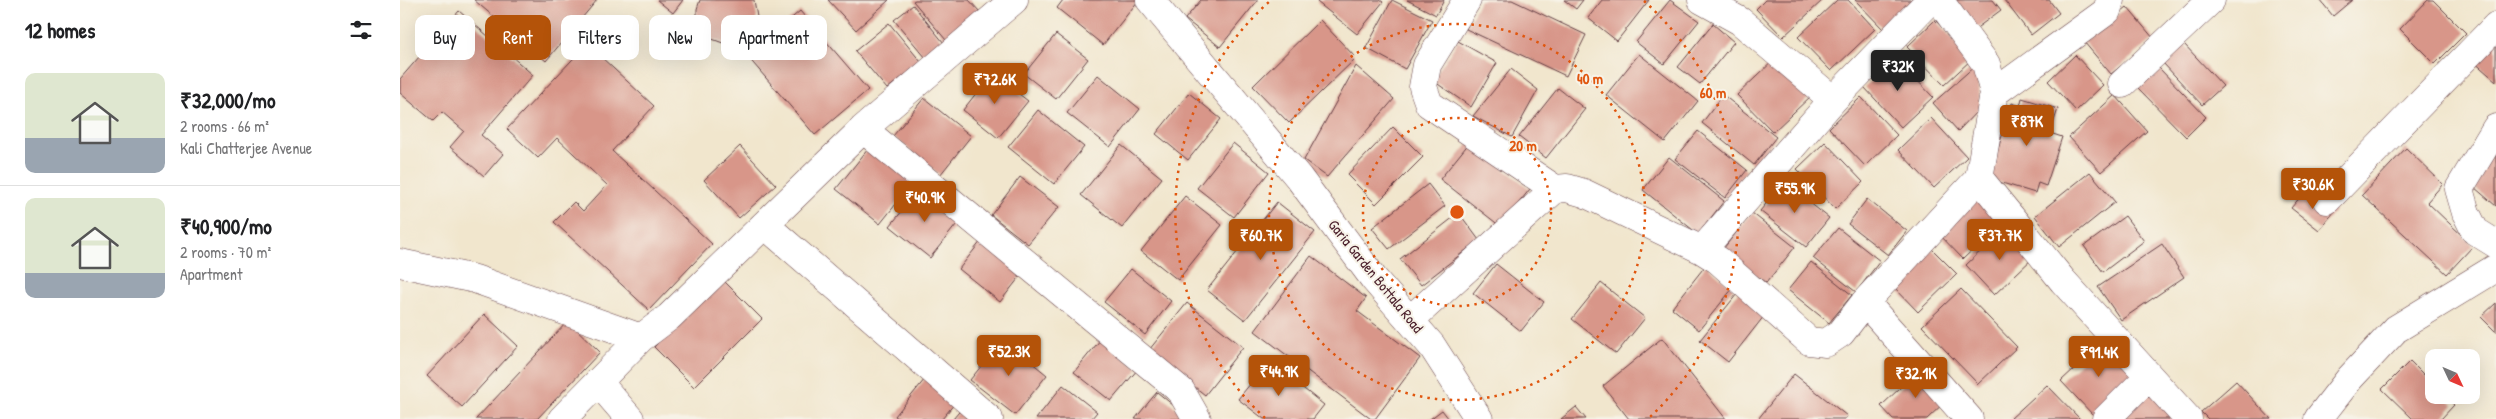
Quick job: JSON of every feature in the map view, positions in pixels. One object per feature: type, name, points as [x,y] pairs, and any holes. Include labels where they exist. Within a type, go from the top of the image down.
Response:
[{"type":"street","points":[[562,419],[641,338],[669,317],[863,129],[1014,0]]},
{"type":"street","name":"Garia Garden Bottala Road","points":[[1150,0],[1299,178],[1374,279],[1432,346],[1479,419]]},
{"type":"street","points":[[1467,0],[1427,65],[1423,87],[1429,104],[1555,188],[1568,188],[1584,193],[1702,250],[1718,260],[1809,341],[1826,343],[1841,333],[1865,302],[1979,178],[1994,93],[1986,64],[1939,0]]},
{"type":"street","points":[[1702,0],[1740,21],[1832,100]]},
{"type":"street","points":[[1702,250],[1832,100],[1930,0]]},
{"type":"street","points":[[1994,93],[2107,11],[2110,0]]},
{"type":"street","points":[[2122,84],[2211,0]]},
{"type":"street","points":[[2327,200],[2496,26]]},
{"type":"street","points":[[2496,128],[2458,189],[2466,213],[2475,230],[2496,244]]},
{"type":"street","points":[[863,129],[1181,391],[1197,419]]},
{"type":"street","points":[[1979,178],[2063,281],[2188,419]]},
{"type":"street","points":[[1410,320],[1555,188]]},
{"type":"street","points":[[764,225],[989,419]]},
{"type":"street","points":[[400,263],[475,280],[641,338]]},
{"type":"street","points":[[2318,419],[2350,378],[2396,328],[2496,268]]},
{"type":"street","points":[[1865,302],[1969,419]]},
{"type":"street","points":[[2106,419],[2149,376]]},
{"type":"street","points":[[599,383],[630,419]]},
{"type":"building","points":[[474,0],[597,0],[584,15],[561,15],[561,43],[551,55],[551,15],[492,15]]},
{"type":"building","points":[[657,0],[683,0],[673,13]]},
{"type":"building","points":[[700,0],[754,0],[757,15],[721,15],[721,42],[711,38],[711,15],[697,15]]},
{"type":"building","points":[[828,0],[889,0],[856,30]]},
{"type":"building","points":[[969,0],[980,12],[946,40],[913,1]]},
{"type":"building","points":[[1063,0],[1138,1],[1103,45],[1057,8]]},
{"type":"building","points":[[1201,0],[1258,0],[1220,47],[1185,19]]},
{"type":"building","points":[[1318,0],[1380,0],[1383,2],[1357,34],[1317,2]]},
{"type":"building","points":[[1392,0],[1432,20],[1405,69],[1366,48]]},
{"type":"building","points":[[1407,0],[1444,0],[1436,15]]},
{"type":"building","points":[[1480,0],[1512,0],[1586,35],[1566,76],[1466,29]]},
{"type":"building","points":[[1564,0],[1583,0],[1576,9]]},
{"type":"building","points":[[1602,0],[1649,0],[1617,41],[1588,18]]},
{"type":"building","points":[[1670,0],[1699,21],[1664,64],[1636,42]]},
{"type":"building","points":[[1765,0],[1823,0],[1783,37],[1756,9]]},
{"type":"building","points":[[1837,0],[1848,0],[1875,29],[1831,71],[1798,37]]},
{"type":"building","points":[[1855,0],[1916,0],[1884,30]]},
{"type":"building","points":[[1950,0],[1993,0],[2001,10],[1974,30]]},
{"type":"building","points":[[2004,0],[2049,0],[2059,13],[2031,35]]},
{"type":"building","points":[[2320,0],[2352,0],[2333,16]]},
{"type":"building","points":[[2428,0],[2433,0],[2466,33],[2435,64],[2400,29]]},
{"type":"building","points":[[913,5],[944,43],[926,58],[894,20]]},
{"type":"building","points":[[2127,7],[2154,39],[2111,74],[2084,42]]},
{"type":"building","points":[[459,11],[464,15],[456,15]]},
{"type":"building","points":[[800,11],[803,15],[795,15]]},
{"type":"building","points":[[1320,20],[1356,58],[1289,123],[1253,86]]},
{"type":"building","points":[[1935,20],[1972,59],[1944,85],[1907,47]]},
{"type":"building","points":[[889,23],[921,62],[887,89],[855,51]]},
{"type":"building","points":[[1713,24],[1734,42],[1700,84],[1678,67]]},
{"type":"building","points":[[475,25],[485,33],[485,60],[516,60],[533,75],[481,135],[503,154],[484,176],[450,147],[464,131],[442,112],[433,121],[400,93],[400,79],[416,60],[475,60]]},
{"type":"building","points":[[1056,34],[1088,59],[1056,99],[1024,74]]},
{"type":"building","points":[[2496,36],[2496,81],[2473,61]]},
{"type":"building","points":[[1458,41],[1497,63],[1471,107],[1432,80]]},
{"type":"building","points":[[827,42],[868,90],[815,135],[750,60],[827,60]]},
{"type":"building","points":[[2184,44],[2223,86],[2202,105],[2163,63]]},
{"type":"building","points":[[1639,54],[1698,101],[1665,142],[1606,95]]},
{"type":"building","points":[[2075,55],[2103,85],[2076,111],[2048,81]]},
{"type":"building","points":[[1777,57],[1812,95],[1773,132],[1737,95]]},
{"type":"building","points":[[1895,57],[1933,97],[1901,127],[1864,87]]},
{"type":"building","points":[[572,60],[604,60],[654,106],[612,151],[712,244],[649,310],[554,222],[574,202],[583,211],[607,185],[557,138],[538,158],[507,129]]},
{"type":"building","points":[[1976,65],[1979,73],[1980,108],[1958,131],[1933,103]]},
{"type":"building","points":[[1356,66],[1394,99],[1327,177],[1304,160]]},
{"type":"building","points":[[2159,68],[2206,117],[2186,137],[2138,88]]},
{"type":"building","points":[[1511,69],[1538,90],[1512,137],[1473,116]]},
{"type":"building","points":[[992,73],[1028,101],[998,138],[963,110]]},
{"type":"building","points":[[1098,75],[1140,109],[1110,147],[1067,113]]},
{"type":"building","points":[[1558,88],[1585,109],[1546,158],[1519,137]]},
{"type":"building","points":[[1189,93],[1221,119],[1188,160],[1156,134]]},
{"type":"building","points":[[1723,95],[1776,137],[1754,165],[1702,123]]},
{"type":"building","points":[[2115,95],[2147,131],[2101,172],[2069,137]]},
{"type":"building","points":[[1861,97],[1897,135],[1865,166],[1829,128]]},
{"type":"building","points":[[924,98],[971,136],[940,175],[893,136]]},
{"type":"building","points":[[2022,98],[2058,109],[2050,133],[2062,137],[2046,186],[2038,183],[2035,193],[1989,179],[2012,103],[2020,106]]},
{"type":"building","points":[[1038,110],[1084,147],[1054,184],[1008,147]]},
{"type":"building","points":[[1931,118],[1967,157],[1934,188],[1898,150]]},
{"type":"building","points":[[1393,127],[1423,157],[1376,204],[1347,175]]},
{"type":"building","points":[[1698,131],[1747,170],[1725,198],[1675,159]]},
{"type":"building","points":[[1470,142],[1530,189],[1500,226],[1440,179]]},
{"type":"building","points":[[1825,142],[1863,182],[1835,209],[1797,169]]},
{"type":"building","points":[[1233,143],[1269,172],[1234,217],[1197,188]]},
{"type":"building","points":[[872,144],[916,179],[880,224],[836,189]]},
{"type":"building","points":[[1121,145],[1162,178],[1122,228],[1081,195]]},
{"type":"building","points":[[740,146],[776,185],[739,218],[704,180]]},
{"type":"building","points":[[2406,148],[2443,184],[2427,202],[2473,246],[2447,274],[2362,195]]},
{"type":"building","points":[[2496,149],[2496,206],[2467,181]]},
{"type":"building","points":[[1669,157],[1724,201],[1698,234],[1643,190]]},
{"type":"building","points":[[2090,172],[2115,202],[2059,247],[2035,216]]},
{"type":"building","points":[[1020,177],[1059,207],[1028,244],[991,215]]},
{"type":"building","points":[[1784,182],[1829,218],[1806,247],[1760,211]]},
{"type":"building","points":[[1428,184],[1445,206],[1389,249],[1372,228]]},
{"type":"building","points":[[920,189],[960,220],[930,258],[890,226]]},
{"type":"building","points":[[2307,189],[2335,211],[2319,230],[2291,208]]},
{"type":"building","points":[[1977,194],[2003,221],[1963,259],[1938,233]]},
{"type":"building","points":[[1185,196],[1222,225],[1178,280],[1141,251]]},
{"type":"building","points":[[1867,199],[1907,231],[1888,255],[1848,224]]},
{"type":"building","points":[[1277,202],[1315,232],[1245,320],[1207,290]]},
{"type":"building","points":[[1459,213],[1479,240],[1421,285],[1400,259]]},
{"type":"building","points":[[1752,213],[1795,247],[1766,283],[1723,249]]},
{"type":"building","points":[[2125,216],[2144,241],[2103,272],[2084,246]]},
{"type":"building","points":[[2006,227],[2035,256],[1994,295],[1966,265]]},
{"type":"building","points":[[1838,228],[1880,261],[1856,292],[1813,258]]},
{"type":"building","points":[[985,236],[1026,269],[1000,302],[959,269]]},
{"type":"building","points":[[2162,244],[2184,277],[2121,320],[2098,287]]},
{"type":"building","points":[[1932,249],[1957,274],[1918,312],[1893,286]]},
{"type":"building","points":[[1311,256],[1366,298],[1357,311],[1420,358],[1375,419],[1371,419],[1255,331]]},
{"type":"building","points":[[1811,262],[1852,295],[1829,323],[1788,290]]},
{"type":"building","points":[[1496,264],[1544,302],[1521,331],[1473,293]]},
{"type":"building","points":[[1706,265],[1733,288],[1699,330],[1672,308]]},
{"type":"building","points":[[1131,269],[1171,301],[1145,335],[1104,302]]},
{"type":"building","points":[[722,279],[762,319],[694,387],[654,347]]},
{"type":"building","points":[[1601,283],[1645,318],[1616,354],[1572,319]]},
{"type":"building","points":[[1741,289],[1768,311],[1728,362],[1700,340]]},
{"type":"building","points":[[1961,289],[2017,347],[1978,384],[1922,326]]},
{"type":"building","points":[[1187,303],[1243,347],[1205,395],[1149,350]]},
{"type":"building","points":[[2496,303],[2496,332],[2481,317]]},
{"type":"building","points":[[484,314],[518,346],[462,407],[427,376]]},
{"type":"building","points":[[568,321],[600,352],[537,419],[476,419]]},
{"type":"building","points":[[1662,338],[1726,419],[1629,419],[1603,386]]},
{"type":"building","points":[[1003,339],[1047,375],[1015,415],[970,380]]},
{"type":"building","points":[[1101,339],[1138,369],[1111,401],[1074,372]]},
{"type":"building","points":[[2105,340],[2137,374],[2093,415],[2061,381]]},
{"type":"building","points":[[1269,361],[1324,405],[1313,419],[1264,419],[1238,399]]},
{"type":"building","points":[[2410,361],[2425,376],[2425,404],[2454,405],[2441,419],[2413,419],[2382,389]]},
{"type":"building","points":[[1921,368],[1949,398],[1927,419],[1893,419],[1881,406]]},
{"type":"building","points":[[929,374],[959,398],[942,419],[899,419],[895,416]]},
{"type":"building","points":[[1794,374],[1847,416],[1845,419],[1758,419]]},
{"type":"building","points":[[2236,381],[2271,419],[2208,419],[2201,412]]},
{"type":"building","points":[[1063,385],[1097,412],[1091,419],[1036,419]]},
{"type":"building","points":[[2047,385],[2080,419],[2010,419]]},
{"type":"building","points":[[2150,389],[2179,419],[2118,419]]},
{"type":"building","points":[[1157,392],[1190,419],[1135,419]]},
{"type":"building","points":[[964,406],[980,419],[953,419]]},
{"type":"building","points":[[1576,407],[1586,419],[1561,419]]},
{"type":"building","points":[[1442,410],[1449,419],[1430,419]]}]
